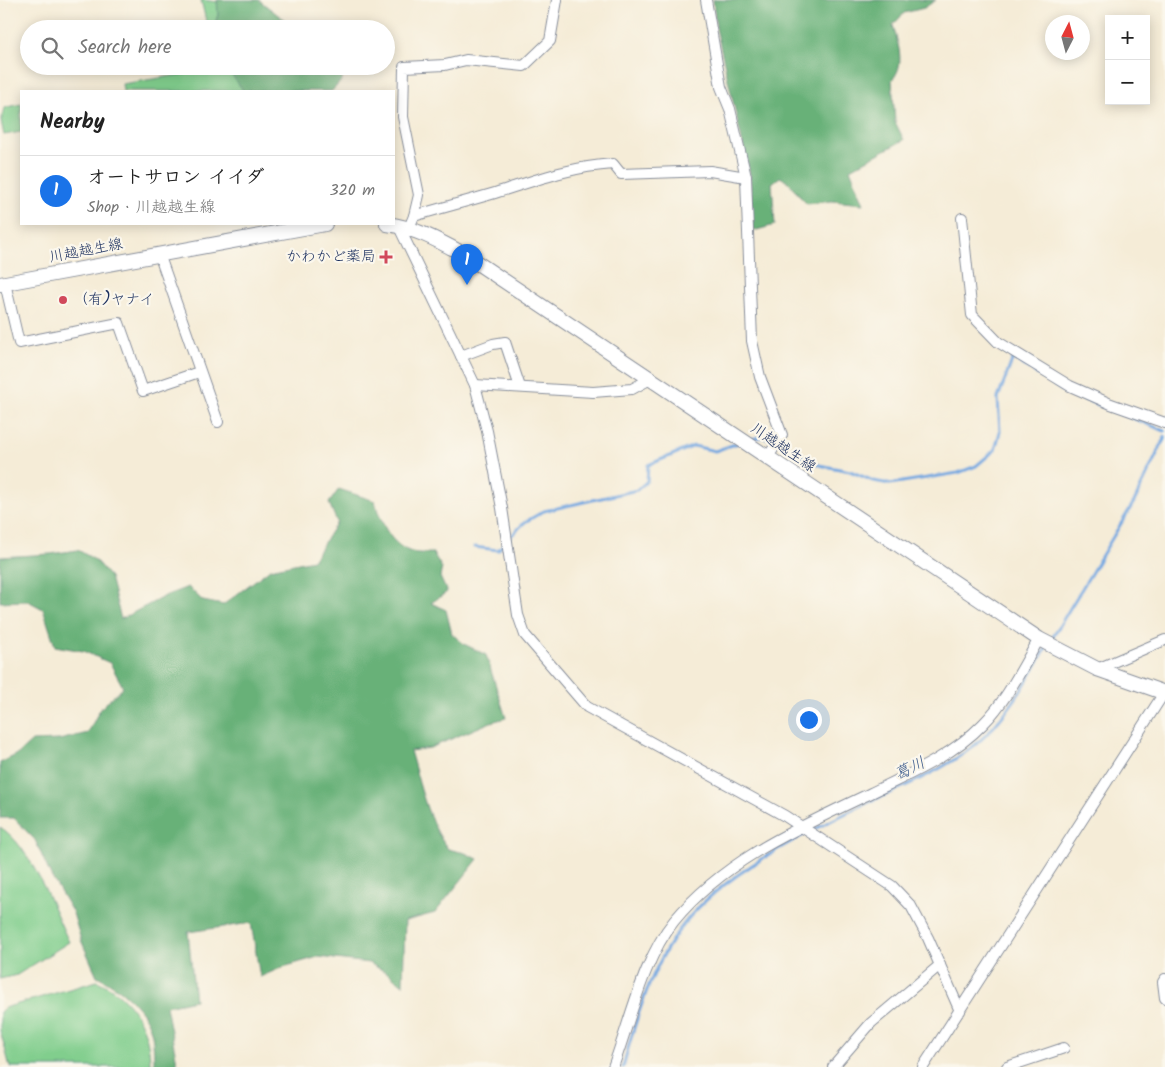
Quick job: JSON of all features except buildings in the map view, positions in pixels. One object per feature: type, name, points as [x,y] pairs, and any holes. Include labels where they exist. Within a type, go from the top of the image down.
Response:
[{"type":"main road","name":"川越越生線","points":[[402,223],[467,256],[1044,642],[1097,669],[1164,693]]},
{"type":"main road","name":"川越越生線","points":[[2,283],[320,225]]},
{"type":"street","points":[[402,223],[419,195],[403,117],[404,67],[445,65],[466,60],[524,66],[550,41],[557,0]]},
{"type":"street","points":[[706,0],[722,87],[733,118],[746,177],[752,340],[760,377],[782,435],[768,457]]},
{"type":"street","points":[[402,223],[558,172],[591,165],[613,164],[621,174],[710,171],[746,177]]},
{"type":"street","points":[[962,218],[972,315],[998,342],[1070,386],[1111,404],[1165,423]]},
{"type":"street","points":[[402,223],[475,385],[498,491],[518,615],[525,635],[587,707],[802,826],[892,886],[911,906],[960,1011]]},
{"type":"street","points":[[159,254],[218,422]]},
{"type":"street","points":[[2,283],[19,343],[119,323],[143,392],[199,372]]},
{"type":"street","points":[[461,356],[493,344],[505,342],[520,387]]},
{"type":"street","points":[[475,385],[609,392],[632,389],[652,378]]},
{"type":"street","points":[[1097,669],[1165,640]]},
{"type":"street","points":[[613,1067],[645,974],[672,923],[705,888],[767,845],[802,826],[915,772],[954,749],[983,724],[1006,696],[1044,642]]},
{"type":"street","points":[[923,1067],[1164,693]]},
{"type":"street","points":[[837,1066],[871,1024],[940,965]]},
{"type":"street","points":[[1165,979],[1162,982],[1165,998]]},
{"type":"street","points":[[1007,1067],[1064,1048]]},
{"type":"green space","points":[[201,0],[218,2],[216,20],[206,20]]},
{"type":"green space","points":[[217,0],[259,0],[285,20],[216,20],[218,15]]},
{"type":"green space","points":[[713,0],[936,0],[924,8],[904,13],[893,25],[900,54],[899,67],[892,80],[895,122],[904,140],[850,169],[864,204],[832,201],[807,204],[780,177],[772,183],[775,225],[753,231],[750,175],[716,28]]},
{"type":"green space","points":[[178,75],[232,75],[243,90],[123,90],[122,84]]},
{"type":"green space","points":[[232,75],[343,75],[342,80],[333,90],[243,90]]},
{"type":"green space","points":[[20,104],[20,132],[4,135],[1,121],[4,108]]},
{"type":"green space","points":[[339,489],[375,501],[386,530],[402,547],[415,553],[433,553],[442,568],[440,577],[447,592],[431,603],[446,610],[452,634],[464,644],[486,655],[506,718],[491,722],[430,748],[410,751],[429,814],[441,838],[448,849],[465,853],[478,859],[435,913],[405,921],[403,985],[388,973],[369,963],[318,957],[283,967],[260,977],[251,923],[188,932],[195,1000],[166,1006],[178,1067],[154,1067],[152,1035],[144,1016],[123,993],[97,976],[81,940],[73,913],[51,876],[35,840],[14,818],[0,818],[0,763],[18,754],[32,741],[59,740],[88,733],[100,709],[123,687],[110,663],[83,651],[55,646],[43,609],[28,601],[0,602],[0,557],[78,550],[95,560],[110,577],[121,619],[167,595],[188,587],[203,601],[223,605],[270,569],[313,560],[337,522],[329,503]]},
{"type":"green space","points":[[0,827],[22,848],[31,863],[69,942],[17,975],[0,979]]},
{"type":"green space","points":[[97,981],[109,987],[120,996],[137,1016],[147,1040],[150,1067],[10,1067],[0,1030],[0,1012],[4,1008]]},
{"type":"waterway","points":[[749,440],[759,437],[767,438],[819,465],[850,471],[873,481],[890,484],[958,473],[976,466],[995,450],[1000,432],[998,398],[1013,358],[1063,391],[1165,431]]},
{"type":"waterway","name":"葛川","points":[[1051,640],[1134,502],[1165,437]]},
{"type":"waterway","points":[[509,538],[525,522],[544,511],[637,490],[647,481],[648,465],[694,446],[715,451],[738,443]]},
{"type":"waterway","points":[[474,547],[498,550],[505,542]]},
{"type":"waterway","name":"葛川","points":[[623,1067],[639,1011],[653,975],[672,941],[699,907],[741,872],[790,842],[905,786],[962,755],[986,735],[1006,712],[1046,648]]},
{"type":"place","name":"かわかど薬局","points":[[386,257]]},
{"type":"place","name":"オートサロン イイダ","points":[[467,285]]},
{"type":"place","name":"（有)ヤナイ","points":[[63,300]]}]
